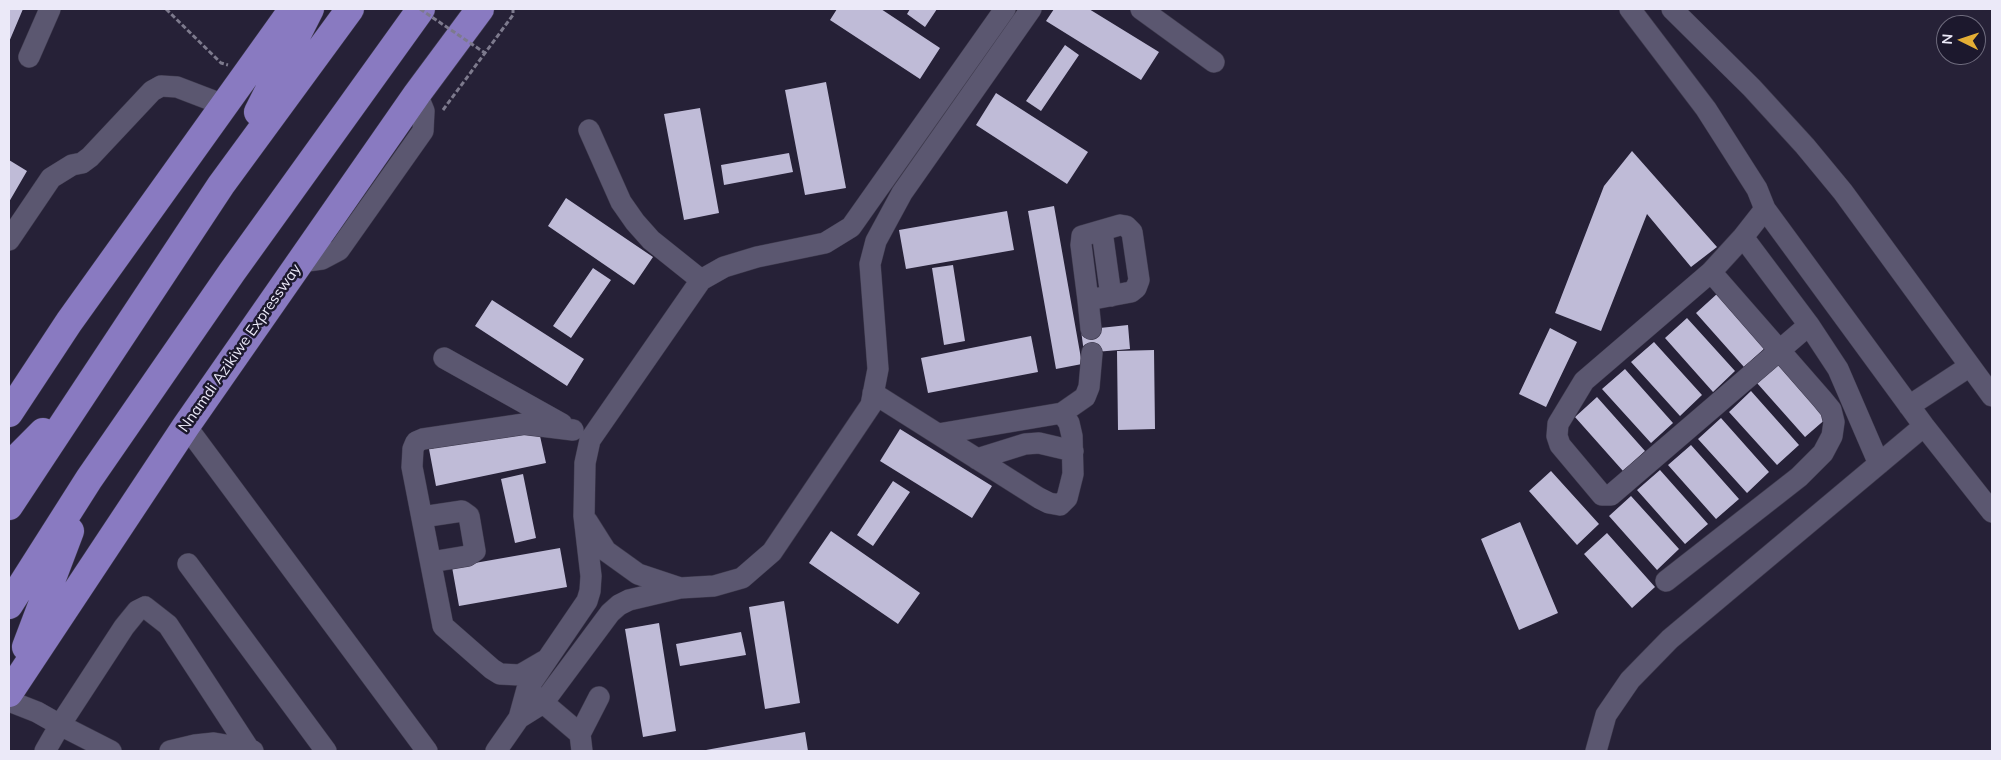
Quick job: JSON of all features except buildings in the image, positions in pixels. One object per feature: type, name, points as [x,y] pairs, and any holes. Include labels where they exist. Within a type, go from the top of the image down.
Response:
[{"type":"highway","points":[[9,414],[69,322],[293,9]]},
{"type":"highway","points":[[221,185],[310,9]]},
{"type":"highway","points":[[9,506],[85,388],[221,185],[350,9]]},
{"type":"highway","points":[[9,605],[89,479],[232,272],[420,9]]},
{"type":"highway","points":[[398,40],[440,9]]},
{"type":"highway","name":"Nnamdi Azikiwe Expressway","points":[[9,693],[186,426],[417,94],[480,9]]},
{"type":"highway","points":[[9,466],[85,388]]},
{"type":"highway","points":[[9,693],[89,479]]},
{"type":"street","points":[[29,57],[50,9]]},
{"type":"street","points":[[496,751],[519,718],[527,689],[587,601],[590,591],[591,576],[584,516],[585,463],[582,435],[700,280],[724,267],[757,257],[825,243],[851,227],[1006,9]]},
{"type":"street","points":[[519,718],[543,703],[610,613],[619,605],[629,600],[680,588],[714,586],[742,578],[772,552],[871,405],[878,369],[870,264],[876,241],[902,194],[1032,9]]},
{"type":"street","points":[[1141,9],[1214,62]]},
{"type":"street","points":[[1630,9],[1706,109],[1757,189],[1765,209],[1908,406],[1992,512]]},
{"type":"street","points":[[1672,9],[1752,88],[1805,146],[1842,192],[1992,396]]},
{"type":"street","points":[[9,240],[51,178],[90,157],[152,91],[161,86],[177,87],[224,105]]},
{"type":"street","points":[[589,130],[621,202],[635,222],[651,240],[700,280]]},
{"type":"street","points":[[1765,209],[1743,237],[1711,272],[1584,381],[1558,424],[1557,436],[1560,445],[1602,495],[1615,494],[1809,325]]},
{"type":"street","points":[[1088,300],[1132,292],[1136,288],[1139,280],[1132,232],[1126,226],[1120,225],[1082,236],[1081,245],[1091,329]]},
{"type":"street","points":[[1102,231],[1110,296]]},
{"type":"street","points":[[1743,237],[1809,325],[1838,368],[1879,464]]},
{"type":"street","points":[[1666,581],[1799,477],[1823,453],[1832,436],[1834,422],[1831,410],[1711,272]]},
{"type":"street","points":[[938,434],[1062,413],[1085,398],[1089,387],[1092,353]]},
{"type":"street","points":[[444,358],[582,435]]},
{"type":"street","points":[[1908,406],[1970,366]]},
{"type":"street","points":[[873,393],[1039,498],[1049,503],[1060,505],[1068,498],[1073,474],[1073,451],[1069,423],[1062,413]]},
{"type":"street","points":[[548,658],[520,675],[500,674],[443,626],[412,467],[413,449],[416,442],[423,439],[524,424],[582,435]]},
{"type":"street","points":[[186,426],[427,751]]},
{"type":"street","points":[[1596,751],[1606,715],[1630,680],[1664,646],[1924,426]]},
{"type":"street","points":[[977,459],[1025,444],[1039,444],[1073,451]]},
{"type":"street","points":[[422,517],[462,511],[469,516],[475,551],[467,556],[431,562]]},
{"type":"street","points":[[584,516],[606,551],[638,574],[680,588]]},
{"type":"street","points":[[188,564],[326,751]]},
{"type":"street","points":[[44,751],[124,627],[138,611],[145,607],[168,625],[251,750]]},
{"type":"street","points":[[527,689],[581,743],[599,697]]},
{"type":"street","points":[[9,701],[37,712],[104,750]]},
{"type":"street","points":[[170,751],[214,743],[251,750]]},
{"type":"path","points":[[166,9],[222,63],[234,64]]},
{"type":"path","points":[[420,9],[485,53]]},
{"type":"path","points":[[450,102],[513,16],[512,9]]}]
